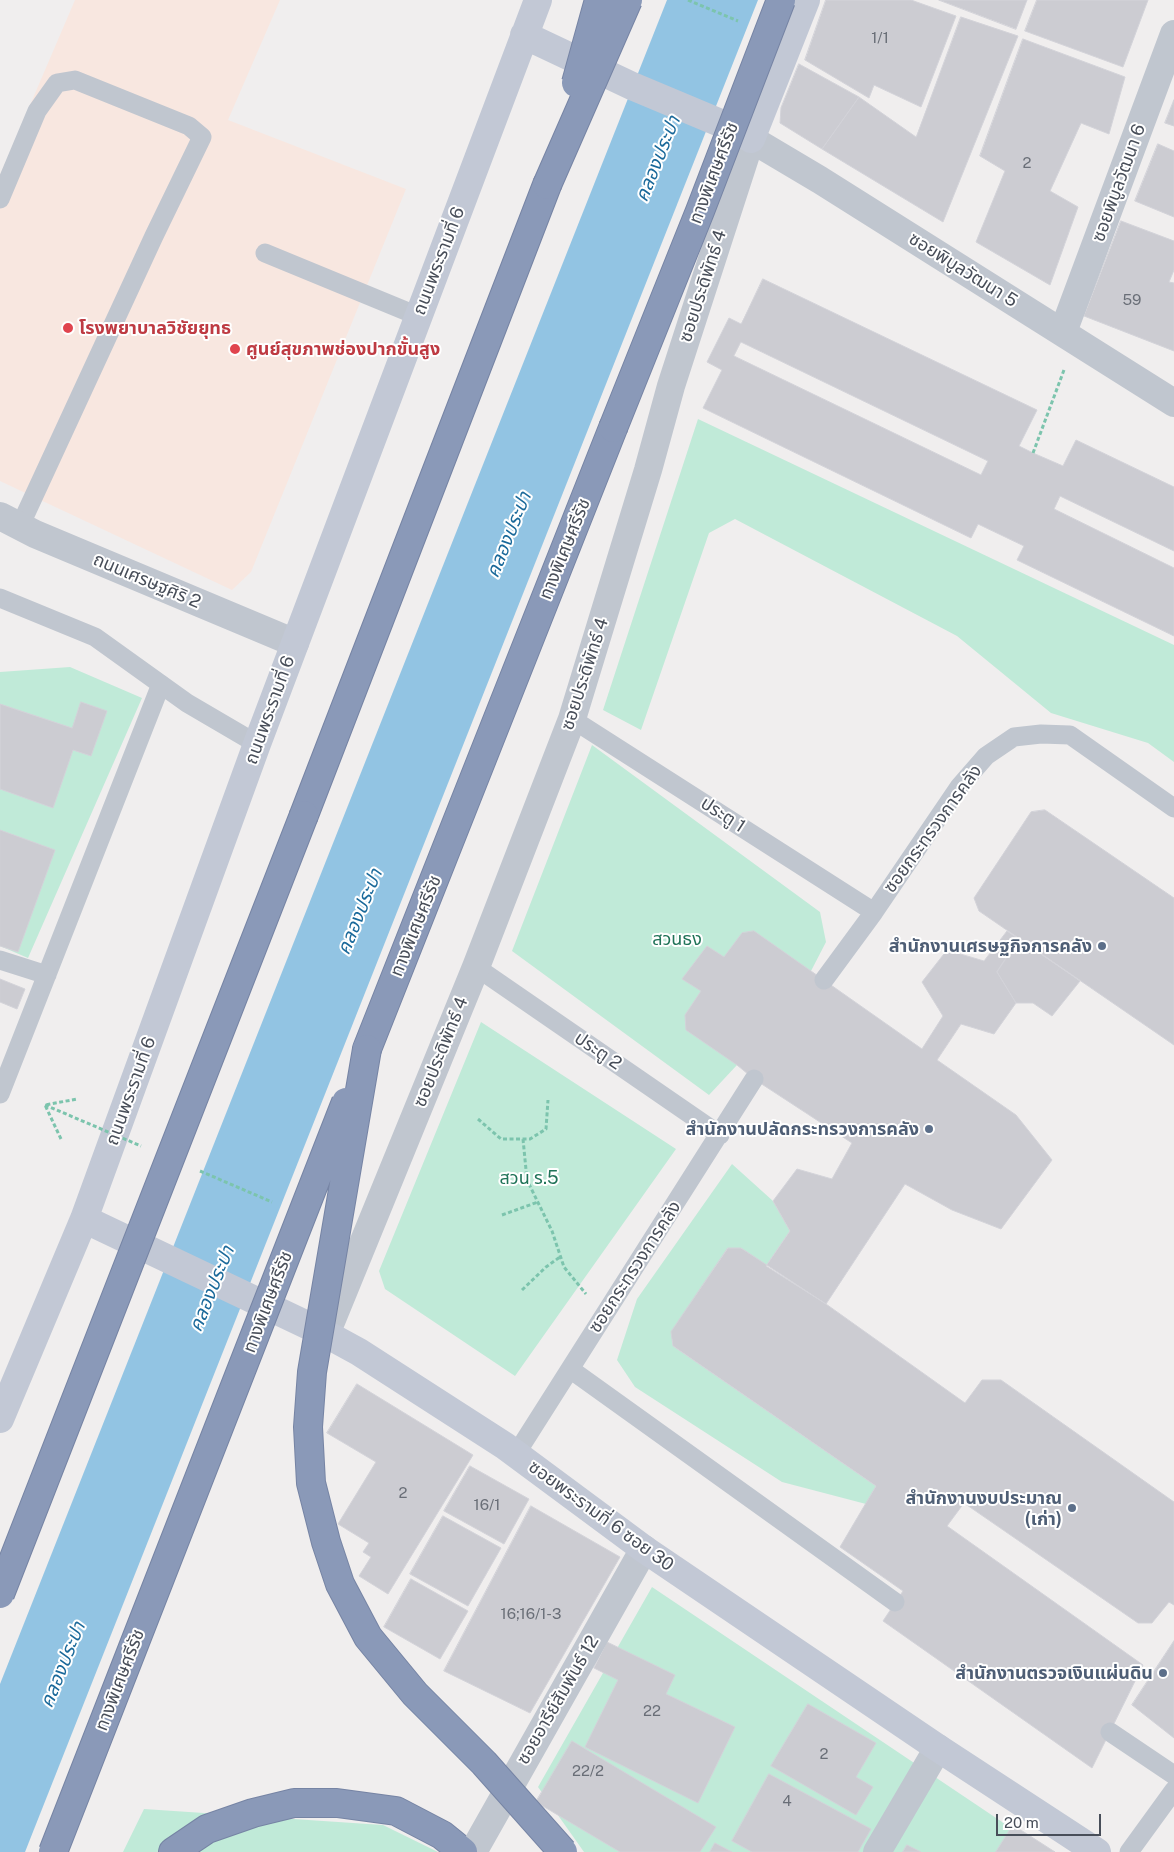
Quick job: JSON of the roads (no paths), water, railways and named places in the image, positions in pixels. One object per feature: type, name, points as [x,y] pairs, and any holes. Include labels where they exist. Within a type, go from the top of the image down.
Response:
[{"type":"highway","points":[[547,185],[599,0]]},
{"type":"highway","points":[[0,1594],[547,185],[628,0]]},
{"type":"highway","name":"ทางพิเศษศรีรัช","points":[[53,1852],[367,1050],[700,211],[781,0]]},
{"type":"highway","points":[[367,1050],[312,1372],[308,1427],[311,1483],[326,1542],[340,1584],[368,1637],[415,1694],[484,1763],[563,1852]]},
{"type":"highway","points":[[173,1852],[207,1830],[253,1813],[294,1803],[337,1803],[396,1811],[442,1835],[463,1852]]},
{"type":"street","name":"ถนนพระรามที่ 6","points":[[0,1419],[84,1219],[257,744],[538,0]]},
{"type":"street","name":"ซอยประดิพัทธ์ 4","points":[[326,1334],[476,967],[572,718],[672,386],[751,139],[806,0]]},
{"type":"street","name":"ซอยพิบูลวัฒนา 6","points":[[1063,332],[1174,34]]},
{"type":"street","points":[[524,35],[632,86],[737,130],[751,139]]},
{"type":"street","name":"ซอยพิบูลวัฒนา 5","points":[[751,139],[820,180],[1174,403]]},
{"type":"street","name":"ถนนเศรษฐศิริ 2","points":[[10,521],[35,534],[295,643]]},
{"type":"street","name":"ซอยพระรามที่ 6 ซอย 30","points":[[84,1219],[326,1334],[359,1352],[516,1454],[644,1549],[938,1748],[1097,1852]]},
{"type":"street","name":"ซอยอารีย์สัมพันธ์ 12","points":[[473,1852],[644,1549]]},
{"type":"street","points":[[877,1852],[938,1748]]},
{"type":"lane","points":[[0,199],[37,111],[57,83],[75,80],[189,126],[202,137],[10,521]]},
{"type":"lane","points":[[265,253],[418,316]]},
{"type":"lane","points":[[0,598],[95,637],[187,703],[257,744]]},
{"type":"lane","points":[[0,1094],[160,684]]},
{"type":"lane","name":"ประตู 1","points":[[572,718],[874,912]]},
{"type":"lane","name":"ซอยกระทรวงการคลัง","points":[[824,980],[874,912],[959,788],[986,756],[1014,737],[1041,734],[1070,735],[1174,808]]},
{"type":"lane","points":[[0,960],[47,975]]},
{"type":"lane","name":"ประตู 2","points":[[476,967],[720,1135]]},
{"type":"lane","name":"ซอยกระทรวงการคลัง","points":[[516,1454],[754,1079]]},
{"type":"lane","points":[[570,1369],[895,1602]]},
{"type":"lane","points":[[1110,1732],[1174,1775]]},
{"type":"lane","points":[[1129,1852],[1174,1790]]},
{"type":"water","name":"คลองประปา","points":[[667,0],[758,0],[25,1852],[0,1852],[0,1684]]},
{"type":"place","name":"โรงพยาบาลวิชัยยุทธ","points":[[68,328]]},
{"type":"place","name":"ศูนย์สุขภาพช่องปากขั้นสูง","points":[[235,349]]},
{"type":"place","name":"สำนักงานเศรษฐกิจการคลัง","points":[[1102,946]]},
{"type":"place","name":"สำนักงานปลัดกระทรวงการคลัง","points":[[929,1129]]},
{"type":"place","name":"สำนักงานงบประมาณ (เก่า)","points":[[1072,1508]]},
{"type":"place","name":"สำนักงานตรวจเงินแผ่นดิน","points":[[1163,1673]]},
{"type":"park label","name":"สวนธง","points":[[677,939]]},
{"type":"park label","name":"สวน ร.5","points":[[529,1178]]}]
